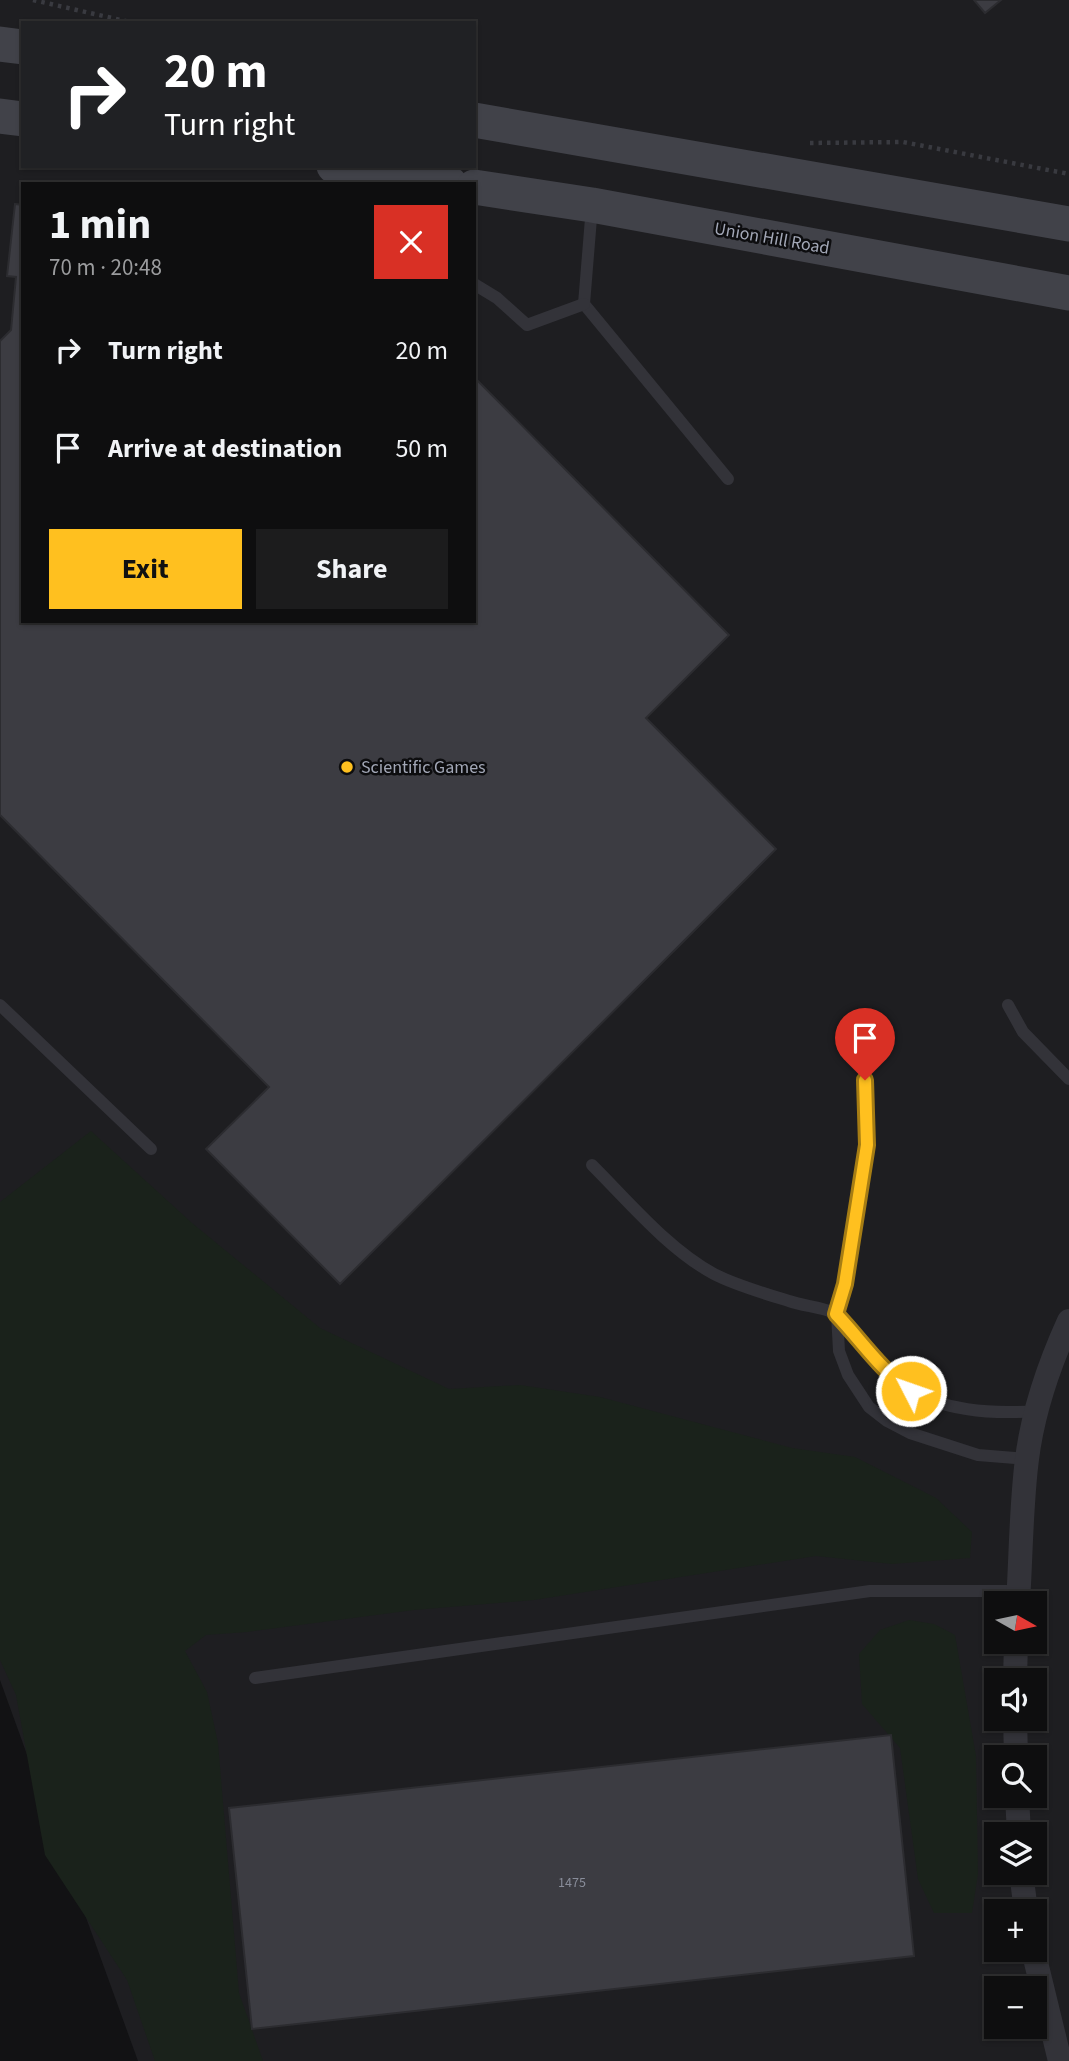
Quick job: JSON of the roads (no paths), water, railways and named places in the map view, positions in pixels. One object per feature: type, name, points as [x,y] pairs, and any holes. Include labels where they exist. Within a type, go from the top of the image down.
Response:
[{"type":"street","points":[[0,44],[21,47]]},
{"type":"street","points":[[0,116],[21,119]]},
{"type":"street","points":[[476,120],[1069,224]]},
{"type":"street","points":[[347,168],[437,182]]},
{"type":"street","name":"Union Hill Road","points":[[476,187],[592,205],[1069,293]]},
{"type":"street","points":[[1018,1591],[1027,1459],[1037,1410],[1056,1349],[1069,1321]]},
{"type":"street","points":[[1036,1962],[1060,2061]]},
{"type":"lane","points":[[592,205],[584,303],[728,479]]},
{"type":"lane","points":[[476,285],[497,298],[527,325],[584,303]]},
{"type":"lane","points":[[0,1005],[150,1149]]},
{"type":"lane","points":[[1008,1006],[1023,1032],[1069,1080]]},
{"type":"lane","points":[[865,1080],[867,1145],[845,1284],[836,1314],[839,1350],[848,1374],[869,1407],[887,1421],[932,1441],[978,1455],[1027,1459]]},
{"type":"lane","points":[[592,1165],[684,1255],[716,1275],[788,1301],[836,1314],[891,1378],[911,1391],[938,1403],[962,1408],[1011,1413],[1037,1410]]},
{"type":"lane","points":[[255,1678],[870,1591],[984,1596]]},
{"type":"place","name":"Scientific Games","points":[[347,767]]}]
